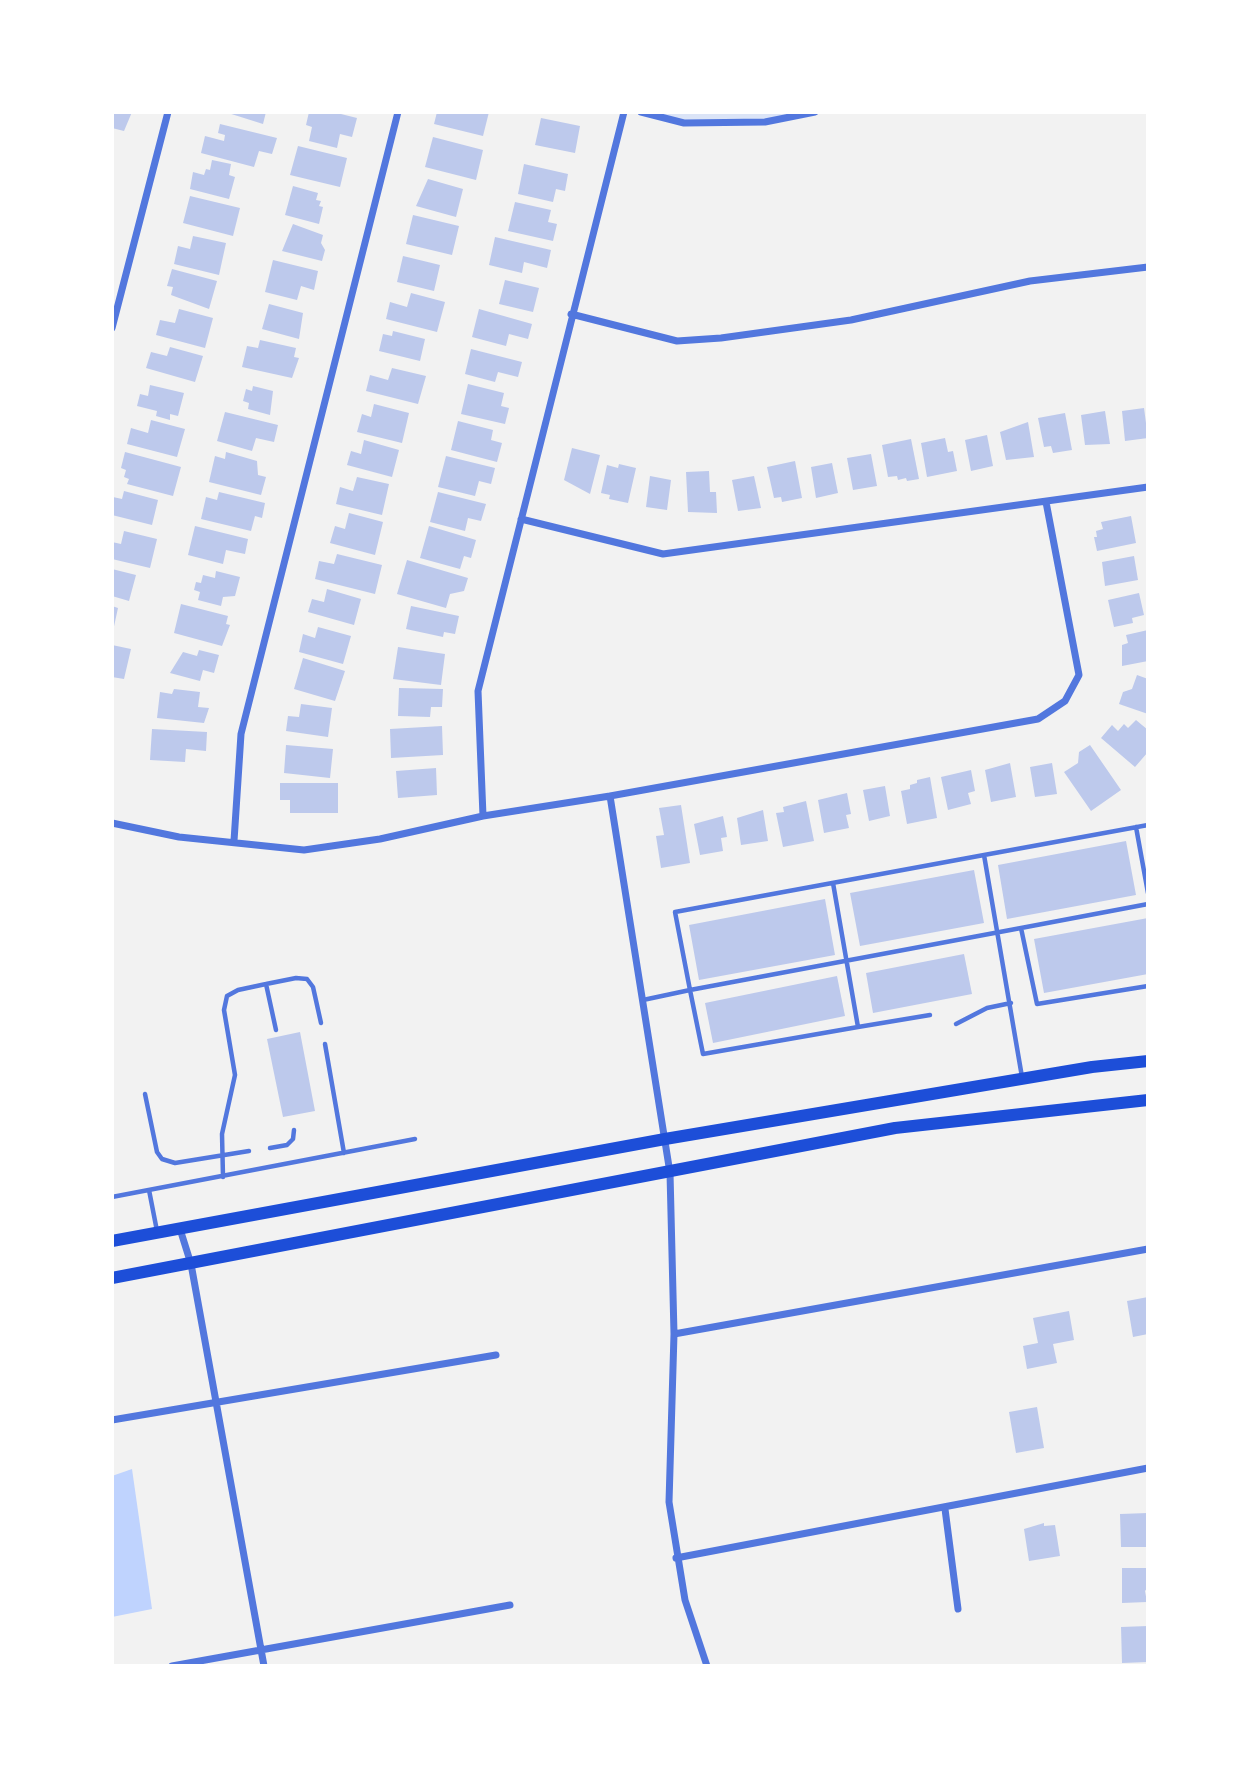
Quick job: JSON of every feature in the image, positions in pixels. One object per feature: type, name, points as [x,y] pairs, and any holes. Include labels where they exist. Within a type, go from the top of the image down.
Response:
[{"type":"main road","points":[[112,1241],[665,1139],[1023,1078],[1148,1061]]},
{"type":"main road","points":[[112,1278],[895,1128],[1148,1100]]},
{"type":"street","points":[[112,328],[168,112]]},
{"type":"street","points":[[234,841],[241,734],[254,676],[398,112]]},
{"type":"street","points":[[483,816],[478,691],[624,112]]},
{"type":"street","points":[[641,112],[684,123],[765,122],[815,112]]},
{"type":"street","points":[[571,314],[677,341],[721,338],[851,320],[1030,281],[1148,267]]},
{"type":"street","points":[[522,519],[663,554],[1148,487]]},
{"type":"street","points":[[112,823],[179,837],[304,850],[380,839],[483,816],[610,796],[1038,719],[1065,701],[1079,675],[1046,502]]},
{"type":"street","points":[[610,796],[670,1173],[674,1334],[669,1502],[676,1558],[685,1600],[707,1666]]},
{"type":"street","points":[[180,1228],[191,1264],[264,1666]]},
{"type":"street","points":[[674,1334],[1148,1249]]},
{"type":"street","points":[[112,1420],[496,1355]]},
{"type":"street","points":[[676,1558],[945,1509],[1148,1468]]},
{"type":"street","points":[[945,1509],[958,1609]]},
{"type":"street","points":[[172,1666],[510,1605]]},
{"type":"lane","points":[[930,1015],[703,1054],[675,912],[1148,825]]},
{"type":"lane","points":[[1136,827],[1148,893]]},
{"type":"lane","points":[[984,855],[1023,1078]]},
{"type":"lane","points":[[833,883],[858,1027]]},
{"type":"lane","points":[[643,1000],[1148,904]]},
{"type":"lane","points":[[1021,928],[1037,1004],[1148,986]]},
{"type":"lane","points":[[223,1177],[222,1134],[235,1075],[223,1010],[227,996],[238,989],[296,978],[307,979],[313,987],[321,1023]]},
{"type":"lane","points":[[266,984],[276,1030]]},
{"type":"lane","points":[[956,1024],[987,1008],[1011,1003]]},
{"type":"lane","points":[[325,1044],[345,1153]]},
{"type":"lane","points":[[145,1094],[157,1152],[162,1159],[175,1163],[249,1152]]},
{"type":"lane","points":[[270,1148],[287,1145],[293,1139],[295,1130]]},
{"type":"lane","points":[[112,1197],[415,1139]]},
{"type":"lane","points":[[149,1190],[158,1233]]},
{"type":"shaded area","points":[[641,112],[815,112],[765,122],[684,123]]},
{"type":"water","points":[[132,1469],[152,1609],[112,1617],[112,1476]]},
{"type":"building","points":[[112,112],[132,112],[124,131],[112,128]]},
{"type":"building","points":[[225,112],[266,112],[263,124]]},
{"type":"building","points":[[309,112],[333,112],[357,118],[352,137],[340,134],[337,148],[309,141],[312,127],[306,125]]},
{"type":"building","points":[[437,112],[489,112],[483,136],[434,124]]},
{"type":"building","points":[[541,118],[580,126],[575,153],[535,145]]},
{"type":"building","points":[[220,124],[277,138],[272,154],[259,151],[254,167],[201,153],[205,136],[224,141],[225,135],[218,133]]},
{"type":"building","points":[[433,137],[483,150],[476,180],[425,167]]},
{"type":"building","points":[[298,146],[347,158],[340,187],[290,175]]},
{"type":"building","points":[[212,160],[231,164],[229,175],[235,177],[229,199],[190,189],[193,172],[204,175],[206,169],[210,170]]},
{"type":"building","points":[[524,164],[568,174],[565,191],[556,189],[553,202],[518,194]]},
{"type":"building","points":[[428,179],[463,189],[456,217],[416,206]]},
{"type":"building","points":[[293,186],[318,193],[316,200],[321,201],[319,206],[323,207],[319,224],[285,215]]},
{"type":"building","points":[[190,196],[240,208],[233,236],[183,223]]},
{"type":"building","points":[[515,202],[551,210],[548,222],[557,224],[553,241],[508,231]]},
{"type":"building","points":[[413,215],[459,226],[452,255],[406,244]]},
{"type":"building","points":[[293,224],[323,235],[321,243],[325,250],[322,261],[282,251]]},
{"type":"building","points":[[193,236],[226,243],[219,275],[174,264],[178,246],[190,249]]},
{"type":"building","points":[[495,237],[551,250],[547,268],[524,262],[522,273],[489,265]]},
{"type":"building","points":[[403,256],[440,265],[434,291],[397,282]]},
{"type":"building","points":[[273,260],[318,271],[314,290],[301,286],[297,300],[265,292]]},
{"type":"building","points":[[172,269],[217,281],[209,309],[171,295],[173,287],[167,286]]},
{"type":"building","points":[[505,280],[539,288],[533,312],[499,304]]},
{"type":"building","points":[[411,293],[445,302],[437,332],[386,319],[390,302],[407,307]]},
{"type":"building","points":[[269,304],[303,313],[299,339],[262,329]]},
{"type":"building","points":[[179,309],[213,318],[205,348],[156,335],[160,320],[175,323]]},
{"type":"building","points":[[479,309],[532,324],[528,339],[509,334],[506,346],[472,337]]},
{"type":"building","points":[[393,331],[425,339],[420,361],[379,351],[383,334],[392,336]]},
{"type":"building","points":[[260,340],[296,348],[294,357],[299,358],[292,378],[242,367],[247,346],[258,348]]},
{"type":"building","points":[[170,347],[203,356],[195,382],[146,368],[151,352],[167,356]]},
{"type":"building","points":[[471,349],[522,362],[518,377],[498,372],[495,382],[465,374]]},
{"type":"building","points":[[392,368],[426,376],[418,404],[366,391],[370,375],[388,380]]},
{"type":"building","points":[[468,384],[504,393],[501,406],[509,408],[505,424],[461,414]]},
{"type":"building","points":[[150,385],[184,393],[178,416],[170,414],[170,420],[156,416],[157,411],[137,406],[140,394],[148,396]]},
{"type":"building","points":[[253,386],[273,391],[270,415],[248,409],[249,403],[243,401],[246,389],[252,391]]},
{"type":"building","points":[[374,404],[409,413],[402,443],[357,432],[362,414],[371,417]]},
{"type":"building","points":[[1144,408],[1148,438],[1125,441],[1122,411]]},
{"type":"building","points":[[1105,411],[1110,444],[1085,445],[1081,415]]},
{"type":"building","points":[[225,412],[278,425],[274,442],[256,438],[252,451],[217,441]]},
{"type":"building","points":[[1065,413],[1072,450],[1053,453],[1051,446],[1044,447],[1038,418]]},
{"type":"building","points":[[151,420],[185,429],[177,457],[127,444],[131,428],[148,433]]},
{"type":"building","points":[[458,421],[493,430],[491,440],[502,443],[497,462],[451,450]]},
{"type":"building","points":[[1028,422],[1034,457],[1006,460],[1000,432]]},
{"type":"building","points":[[987,435],[993,466],[971,471],[965,440]]},
{"type":"building","points":[[945,438],[948,452],[953,451],[957,471],[927,477],[921,443]]},
{"type":"building","points":[[911,439],[919,479],[907,481],[906,478],[898,480],[897,476],[888,477],[882,445]]},
{"type":"building","points":[[364,440],[399,450],[392,477],[347,465],[351,451],[361,454]]},
{"type":"building","points":[[572,448],[600,455],[590,494],[564,480]]},
{"type":"building","points":[[125,452],[181,467],[173,496],[127,484],[129,479],[124,477],[126,470],[121,468]]},
{"type":"building","points":[[226,452],[257,461],[258,475],[266,477],[261,495],[209,482],[215,456],[225,459]]},
{"type":"building","points":[[871,454],[877,486],[853,490],[847,458]]},
{"type":"building","points":[[446,456],[495,468],[491,484],[479,481],[475,496],[438,487]]},
{"type":"building","points":[[795,461],[802,498],[782,502],[781,497],[774,498],[767,467]]},
{"type":"building","points":[[832,463],[838,493],[816,498],[811,467]]},
{"type":"building","points":[[619,464],[636,468],[628,503],[609,499],[610,495],[601,493],[607,465],[618,468]]},
{"type":"building","points":[[709,471],[710,492],[716,492],[717,513],[688,512],[686,472]]},
{"type":"building","points":[[650,476],[671,480],[667,510],[646,507]]},
{"type":"building","points":[[754,476],[761,508],[738,511],[732,480]]},
{"type":"building","points":[[357,477],[389,484],[382,515],[336,504],[340,487],[353,491]]},
{"type":"building","points":[[124,491],[158,500],[152,525],[112,515],[113,497],[122,499]]},
{"type":"building","points":[[219,492],[265,503],[262,518],[255,516],[251,531],[201,519],[206,497],[217,500]]},
{"type":"building","points":[[438,492],[486,504],[481,521],[468,518],[465,531],[430,522]]},
{"type":"building","points":[[349,513],[383,522],[375,555],[330,543],[335,526],[345,529]]},
{"type":"building","points":[[1131,516],[1136,543],[1097,551],[1094,537],[1097,537],[1096,531],[1103,529],[1101,522]]},
{"type":"building","points":[[195,526],[248,539],[245,554],[226,550],[223,564],[188,555]]},
{"type":"building","points":[[429,526],[476,540],[471,558],[464,556],[460,569],[420,558]]},
{"type":"building","points":[[124,531],[157,539],[150,568],[112,559],[112,542],[121,544]]},
{"type":"building","points":[[337,554],[382,565],[375,594],[315,579],[319,561],[334,564]]},
{"type":"building","points":[[1134,556],[1138,580],[1105,586],[1102,562]]},
{"type":"building","points":[[407,560],[468,578],[464,591],[450,594],[446,608],[397,594]]},
{"type":"building","points":[[112,569],[136,575],[129,601],[112,596]]},
{"type":"building","points":[[216,571],[240,577],[235,596],[223,597],[221,606],[198,600],[200,592],[194,590],[196,582],[201,583],[203,575],[215,578]]},
{"type":"building","points":[[327,589],[361,599],[354,625],[308,612],[312,599],[324,602]]},
{"type":"building","points":[[1139,593],[1144,615],[1132,618],[1133,623],[1114,627],[1108,600]]},
{"type":"building","points":[[181,604],[228,616],[226,624],[230,625],[222,646],[174,633]]},
{"type":"building","points":[[112,606],[118,608],[113,631],[112,630]]},
{"type":"building","points":[[411,606],[459,616],[455,634],[444,632],[443,637],[406,629]]},
{"type":"building","points":[[318,627],[351,636],[343,664],[299,652],[303,634],[315,638]]},
{"type":"building","points":[[1148,630],[1148,661],[1122,666],[1122,645],[1128,643],[1126,635]]},
{"type":"building","points":[[112,645],[131,649],[124,679],[112,677]]},
{"type":"building","points":[[398,647],[445,654],[441,685],[393,679]]},
{"type":"building","points":[[199,650],[219,655],[214,673],[203,670],[200,681],[170,673],[183,652],[197,656]]},
{"type":"building","points":[[303,658],[345,671],[335,701],[294,689]]},
{"type":"building","points":[[1137,675],[1148,679],[1148,714],[1119,704],[1123,692],[1132,689]]},
{"type":"building","points":[[399,688],[443,689],[442,707],[431,707],[430,717],[398,716]]},
{"type":"building","points":[[174,689],[200,692],[198,707],[209,708],[204,723],[157,718],[160,692],[172,694]]},
{"type":"building","points":[[301,704],[332,708],[328,737],[286,731],[288,716],[299,717]]},
{"type":"building","points":[[1136,720],[1148,730],[1148,752],[1135,767],[1101,738],[1112,725],[1118,731],[1124,724],[1128,728]]},
{"type":"building","points":[[442,726],[443,755],[391,758],[390,729]]},
{"type":"building","points":[[152,729],[207,732],[206,751],[186,749],[185,762],[150,760]]},
{"type":"building","points":[[286,745],[333,749],[330,778],[284,773]]},
{"type":"building","points":[[1090,745],[1121,790],[1091,811],[1064,772],[1078,763],[1079,752]]},
{"type":"building","points":[[1010,763],[1016,797],[991,802],[985,770]]},
{"type":"building","points":[[1052,763],[1057,794],[1035,797],[1030,767]]},
{"type":"building","points":[[436,768],[437,795],[398,798],[396,771]]},
{"type":"building","points":[[971,770],[975,791],[968,793],[971,804],[948,810],[941,777]]},
{"type":"building","points":[[930,777],[937,818],[907,824],[901,791],[910,789],[910,785],[917,783],[917,780]]},
{"type":"building","points":[[280,783],[338,783],[338,813],[290,813],[290,800],[280,800]]},
{"type":"building","points":[[885,786],[890,816],[869,821],[863,790]]},
{"type":"building","points":[[847,793],[851,814],[846,815],[849,828],[824,833],[818,800]]},
{"type":"building","points":[[806,801],[814,841],[783,847],[776,813],[784,812],[783,807]]},
{"type":"building","points":[[681,805],[690,863],[661,868],[656,836],[664,835],[659,808]]},
{"type":"building","points":[[763,810],[768,841],[741,845],[737,818]]},
{"type":"building","points":[[723,816],[727,837],[721,838],[723,851],[700,855],[694,824]]},
{"type":"building","points":[[1126,841],[1136,895],[1007,919],[998,865]]},
{"type":"building","points":[[974,870],[984,923],[860,946],[850,893]]},
{"type":"building","points":[[825,899],[835,955],[699,980],[689,925]]},
{"type":"building","points":[[1148,918],[1148,974],[1044,993],[1034,939]]},
{"type":"building","points":[[964,954],[972,994],[873,1013],[866,973]]},
{"type":"building","points":[[837,976],[845,1016],[713,1043],[705,1003]]},
{"type":"building","points":[[300,1032],[315,1111],[283,1117],[267,1039]]},
{"type":"building","points":[[1148,1297],[1148,1334],[1133,1337],[1127,1301]]},
{"type":"building","points":[[1069,1311],[1074,1340],[1053,1344],[1057,1363],[1027,1369],[1023,1346],[1038,1343],[1033,1318]]},
{"type":"building","points":[[1037,1407],[1044,1448],[1016,1453],[1009,1412]]},
{"type":"building","points":[[1148,1513],[1148,1547],[1121,1547],[1120,1514]]},
{"type":"building","points":[[1044,1523],[1044,1526],[1055,1525],[1060,1556],[1029,1561],[1024,1529]]},
{"type":"building","points":[[1122,1568],[1148,1568],[1148,1587],[1145,1591],[1147,1602],[1122,1603]]},
{"type":"building","points":[[1148,1626],[1148,1662],[1122,1663],[1121,1627]]}]
